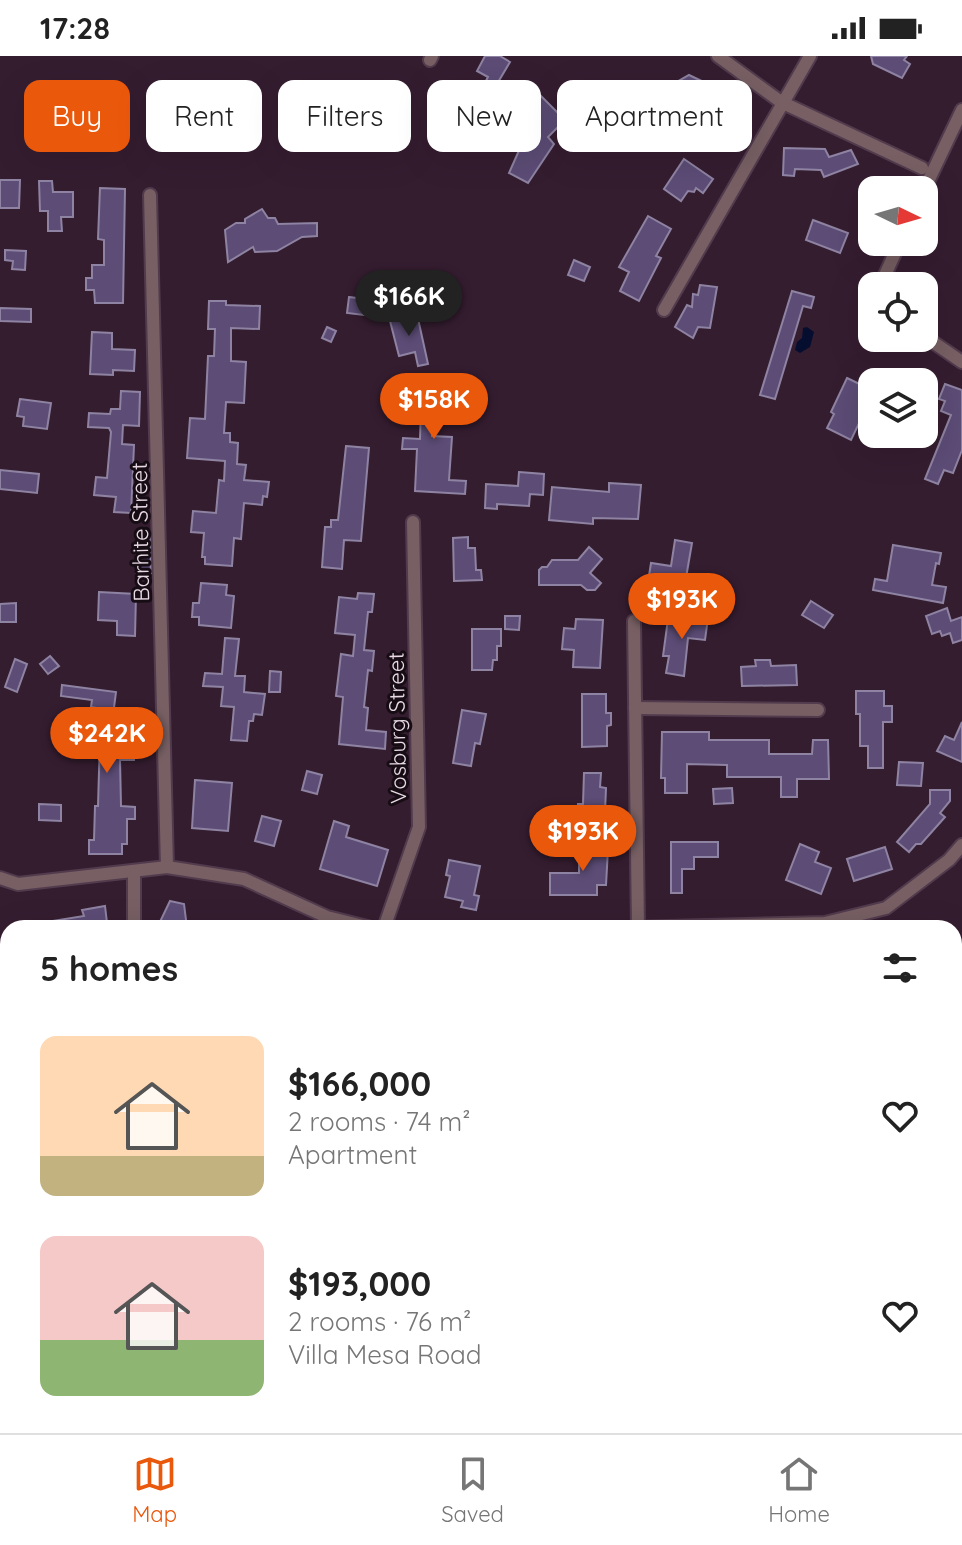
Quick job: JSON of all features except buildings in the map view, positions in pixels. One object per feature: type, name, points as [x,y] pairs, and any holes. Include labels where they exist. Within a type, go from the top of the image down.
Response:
[{"type":"street","points":[[718,56],[781,102],[922,168]]},
{"type":"street","points":[[664,310],[810,56]]},
{"type":"street","points":[[931,176],[962,110]]},
{"type":"street","name":"Barhite Street","points":[[150,195],[167,867]]},
{"type":"street","points":[[938,346],[962,362]]},
{"type":"street","name":"Vosburg Street","points":[[387,920],[419,827],[413,522]]},
{"type":"street","points":[[634,621],[638,920]]},
{"type":"street","points":[[635,708],[818,710]]},
{"type":"street","points":[[845,920],[886,908],[949,860],[962,845]]},
{"type":"street","points":[[0,878],[18,884],[167,867],[244,879],[339,920]]},
{"type":"street","points":[[134,871],[134,920]]},
{"type":"water","points":[[803,328],[814,332],[810,347],[800,353],[795,350],[797,342],[802,338]]}]
